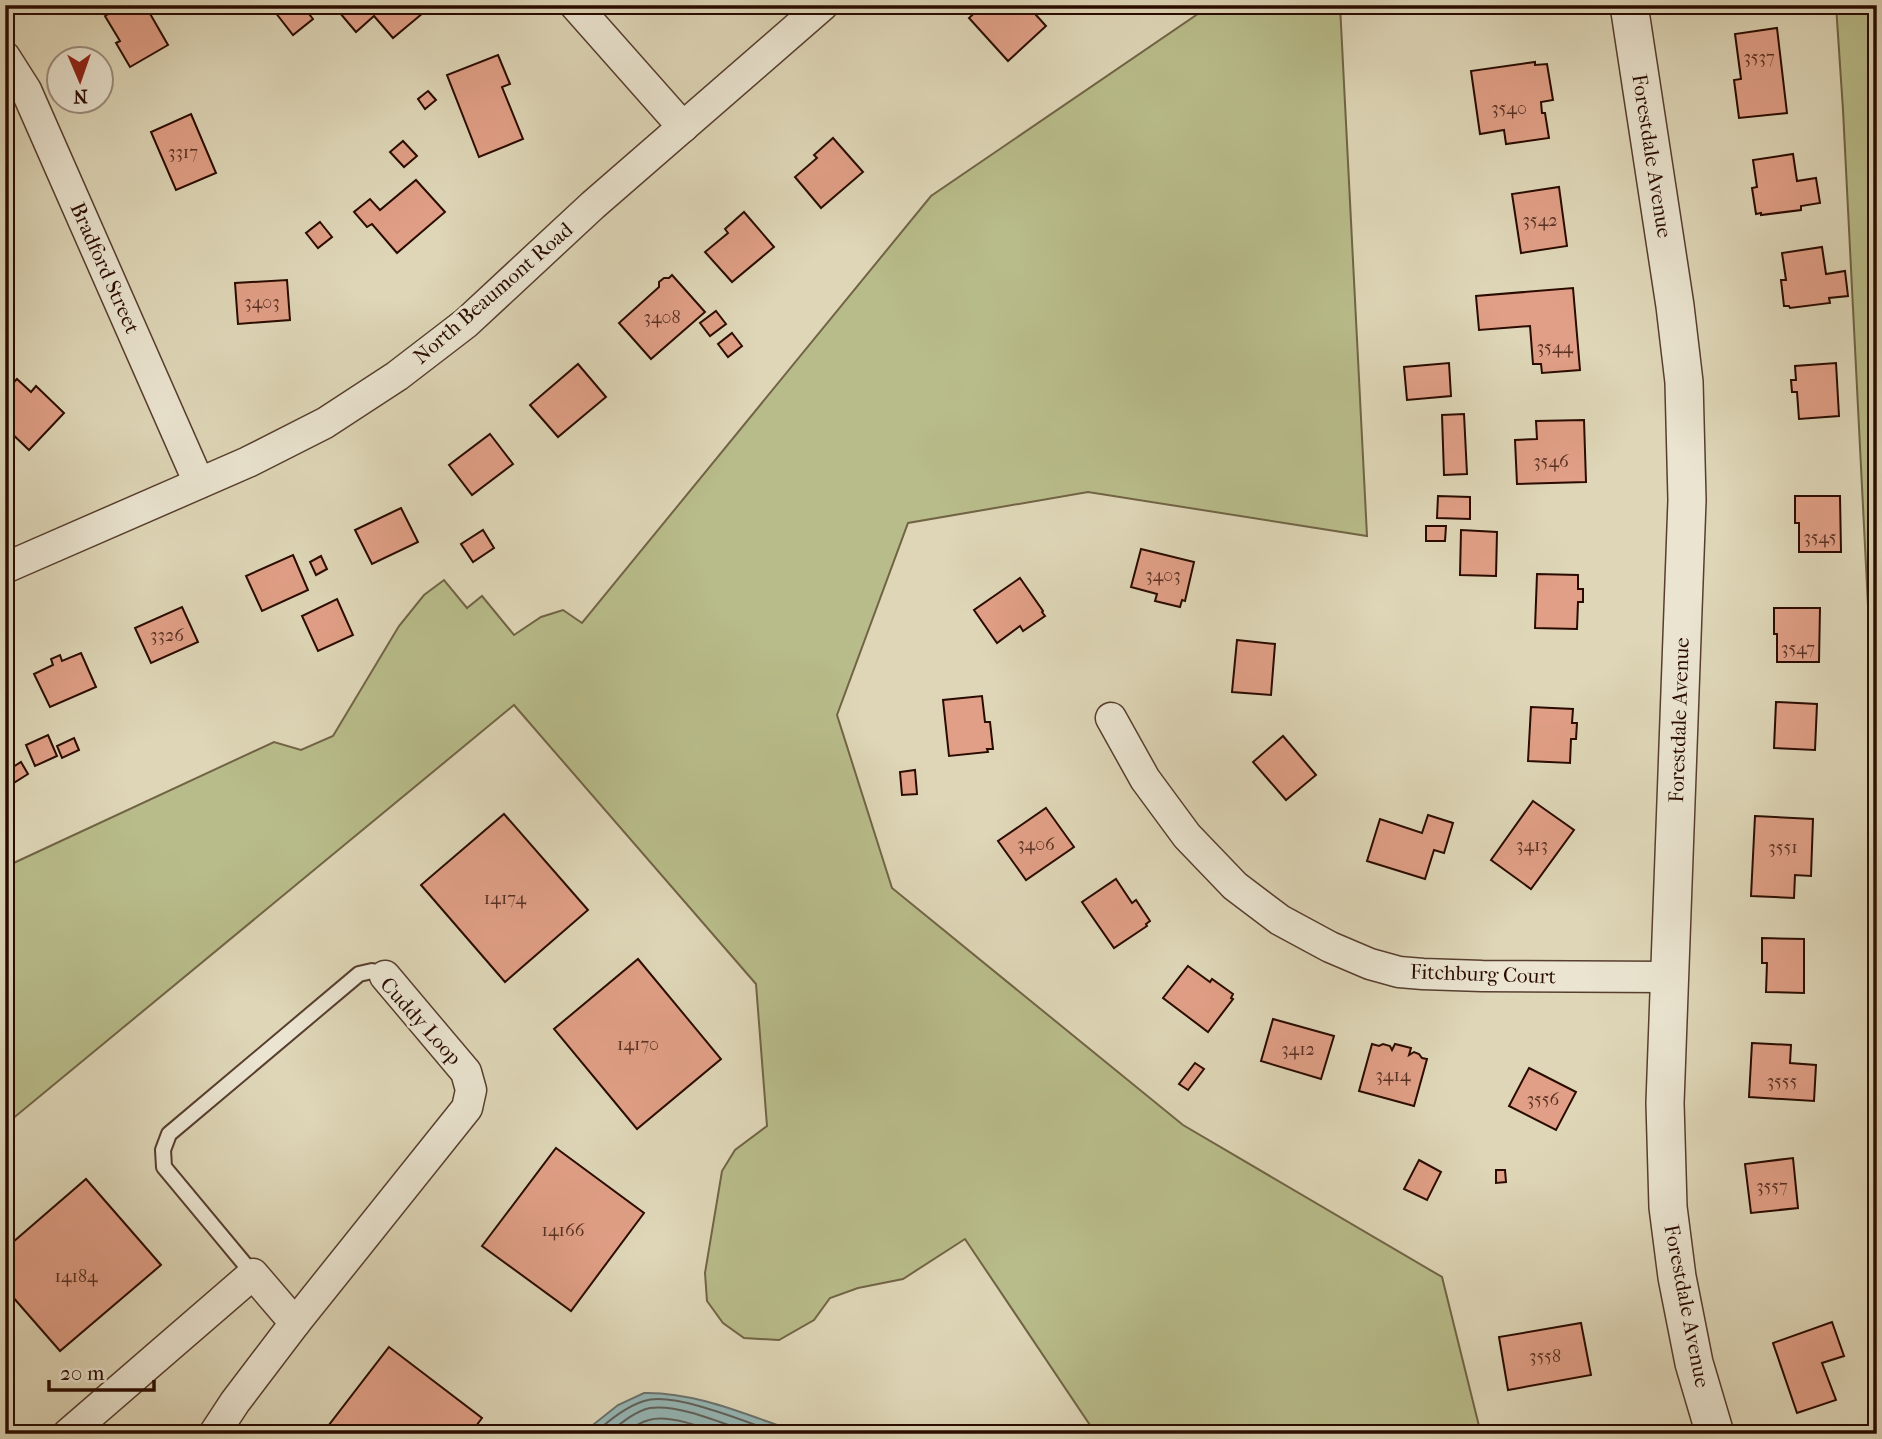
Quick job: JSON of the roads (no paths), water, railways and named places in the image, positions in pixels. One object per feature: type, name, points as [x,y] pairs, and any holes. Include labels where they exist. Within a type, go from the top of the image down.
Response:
[{"type":"street","points":[[575,5],[683,127]]},
{"type":"street","name":"North Beaumont Road","points":[[5,568],[248,462],[325,423],[397,376],[466,323],[593,205],[823,5]]},
{"type":"street","name":"Forestdale Avenue","points":[[1629,5],[1684,382],[1687,500],[1665,1103],[1668,1208],[1677,1277],[1694,1363],[1715,1434]]},
{"type":"street","name":"Bradford Street","points":[[5,57],[26,90],[199,483]]},
{"type":"street","name":"Fitchburg Court","points":[[1111,718],[1145,779],[1187,836],[1235,886],[1280,920],[1331,947],[1370,964],[1399,972],[1495,976],[1669,977]]},
{"type":"street","name":"Cuddy Loop","points":[[214,1434],[234,1402],[295,1323],[467,1108],[471,1090],[466,1072],[385,976]]},
{"type":"street","points":[[68,1434],[253,1274]]},
{"type":"street","name":"Cuddy Loop","points":[[253,1274],[295,1323]]},
{"type":"lane","name":"Cuddy Loop","points":[[253,1274],[164,1167],[163,1150],[169,1134],[359,974],[372,971],[385,976]]},
{"type":"water","points":[[644,1393],[705,1401],[803,1434],[587,1434],[589,1428],[618,1405]]}]
